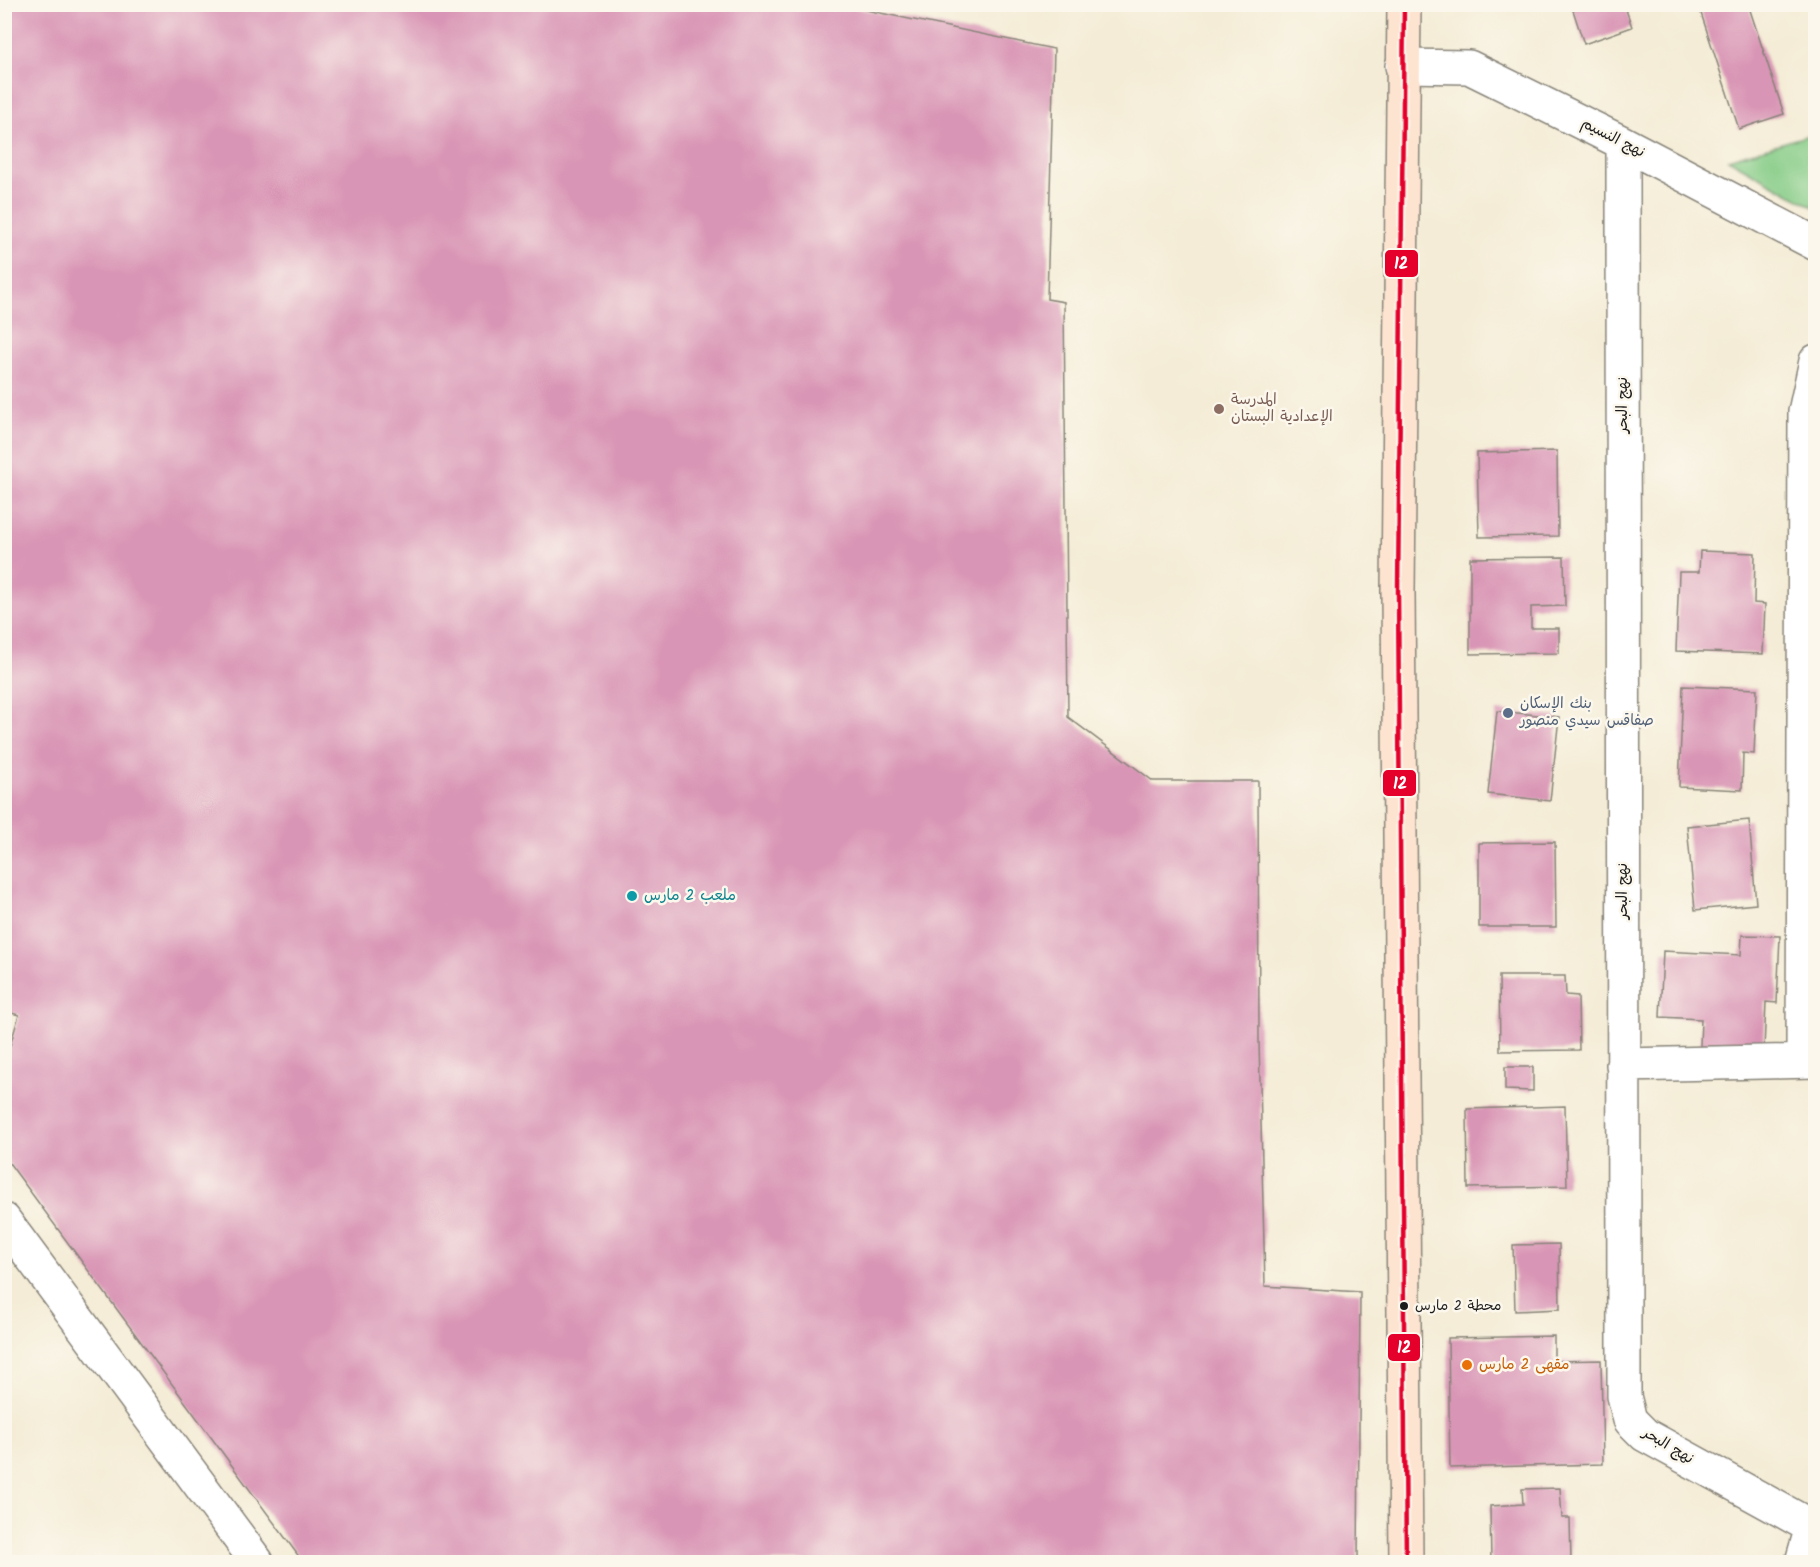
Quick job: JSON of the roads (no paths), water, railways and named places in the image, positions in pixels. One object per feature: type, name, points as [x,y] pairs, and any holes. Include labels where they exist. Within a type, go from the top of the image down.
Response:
[{"type":"main road","points":[[1404,4],[1398,592],[1406,1563]]},
{"type":"street","name":"نهج النسيم","points":[[1402,66],[1469,67],[1623,143],[1815,244]]},
{"type":"street","name":"نهج البحر","points":[[1623,143],[1624,1396],[1630,1420],[1645,1435],[1814,1524]]},
{"type":"street","points":[[1623,1065],[1809,1061],[1810,671],[1805,412],[1814,371]]},
{"type":"street","points":[[4,1220],[257,1563]]},
{"type":"street","points":[[1802,1563],[1814,1524]]},
{"type":"place","name":"المدرسة الإعدادية البستان","points":[[1219,409]]},
{"type":"place","name":"بنك الإسكان صفاقس سيدي منصور","points":[[1508,713]]},
{"type":"place","name":"ملعب 2 مارس","points":[[632,896]]},
{"type":"place","name":"محطة 2 مارس","points":[[1404,1306]]},
{"type":"place","name":"مقهى 2 مارس","points":[[1467,1365]]}]
